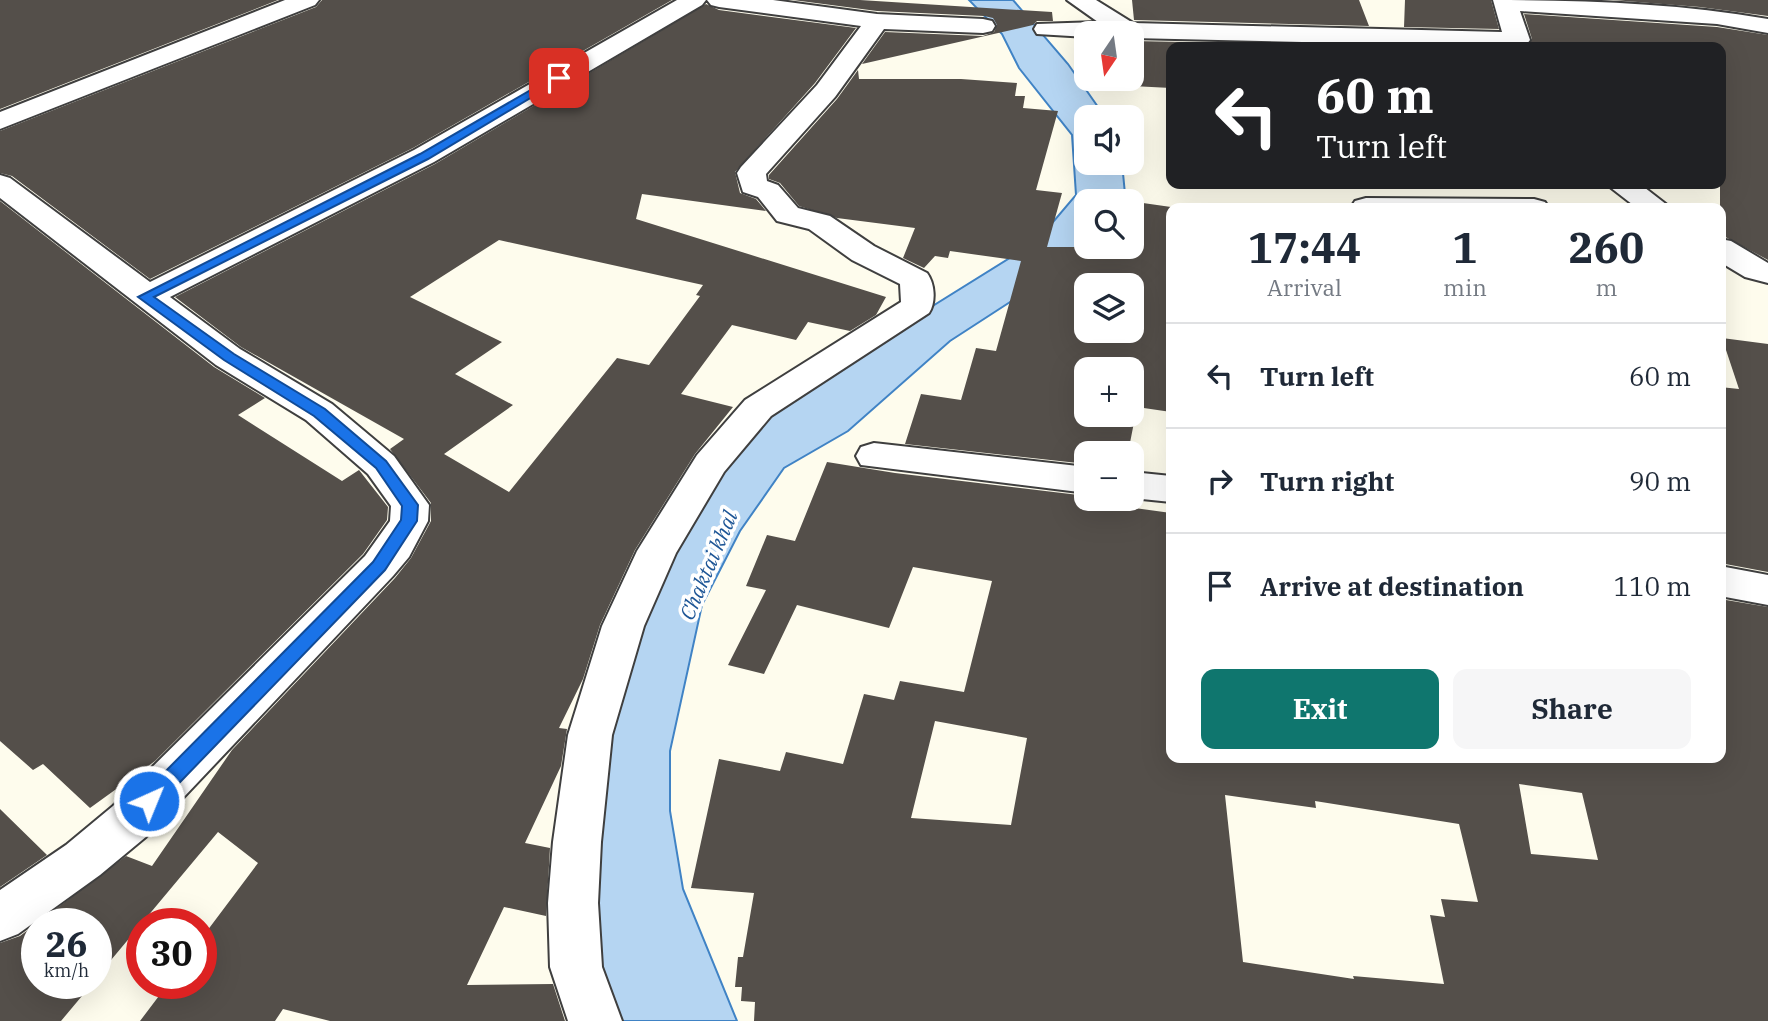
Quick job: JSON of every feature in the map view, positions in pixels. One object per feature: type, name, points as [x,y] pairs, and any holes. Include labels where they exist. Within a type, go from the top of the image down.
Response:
[{"type":"street","points":[[0,121],[141,68],[210,36],[307,0]]},
{"type":"street","points":[[145,297],[424,156],[694,0]]},
{"type":"street","points":[[719,0],[877,21],[983,26]]},
{"type":"street","points":[[1079,0],[1113,21]]},
{"type":"street","points":[[1519,42],[1506,1],[1717,17],[1768,26]]},
{"type":"street","points":[[595,1021],[576,967],[573,903],[577,842],[590,735],[623,626],[657,551],[710,464],[758,408],[917,306],[916,280],[863,253],[819,222],[788,215],[768,191],[753,186],[751,173],[825,91],[877,21]]},
{"type":"street","points":[[1046,29],[1074,29]]},
{"type":"street","points":[[1144,31],[1489,42]]},
{"type":"street","points":[[0,184],[145,297],[229,357],[329,420],[381,465],[410,505],[409,521],[379,566],[130,821],[83,860],[0,918]]},
{"type":"street","points":[[1628,189],[1649,203]]},
{"type":"street","points":[[1726,251],[1766,274]]},
{"type":"street","points":[[874,456],[1074,479]]},
{"type":"street","points":[[1144,486],[1166,488]]},
{"type":"street","points":[[1726,582],[1768,590]]},
{"type":"water","points":[[969,0],[1013,0],[1074,73],[1074,91],[1087,91],[1097,105],[1074,105],[1074,165],[1072,135],[1019,68],[1002,34]]},
{"type":"water","points":[[1075,175],[1123,175],[1125,189],[1076,189]]},
{"type":"water","name":"Chaktai khal","points":[[1074,197],[1074,259],[1076,259],[950,341],[848,431],[784,468],[740,531],[702,605],[670,751],[670,811],[683,889],[737,1021],[612,1021],[592,970],[593,771],[663,558],[726,452],[787,402],[870,345],[1037,241]]},
{"type":"building","points":[[0,0],[278,0],[0,109]]},
{"type":"building","points":[[322,0],[672,0],[413,148],[150,279],[12,176],[0,173],[0,131],[316,7]]},
{"type":"building","points":[[793,0],[860,0],[1052,12],[1053,21],[1037,21],[1033,25],[862,64],[885,32],[983,36],[994,32],[997,25],[993,18],[984,16],[877,11]]},
{"type":"building","points":[[1132,0],[1359,0],[1369,26],[1134,20]]},
{"type":"building","points":[[1405,0],[1491,0],[1499,29],[1404,27]]},
{"type":"building","points":[[1613,0],[1768,0],[1768,16],[1700,7]]},
{"type":"building","points":[[706,4],[719,10],[856,28],[815,83],[735,172],[740,193],[756,199],[766,211],[642,194],[636,219],[886,297],[876,315],[850,331],[808,322],[796,340],[732,325],[681,394],[733,407],[695,454],[635,550],[600,625],[583,679],[559,728],[567,729],[561,766],[525,843],[550,848],[546,916],[504,907],[467,985],[553,984],[565,1021],[330,1021],[283,1009],[275,1021],[140,1021],[157,999],[217,999],[217,918],[258,863],[218,832],[154,908],[126,908],[126,942],[112,959],[112,908],[57,908],[126,856],[152,866],[232,750],[395,578],[411,558],[431,521],[431,503],[390,449],[404,439],[241,347],[175,297],[435,164]],"holes":[[[499,240],[703,285],[696,295],[700,296],[649,365],[617,358],[509,492],[444,454],[513,405],[455,374],[502,342],[410,297]]]},
{"type":"building","points":[[1524,14],[1717,27],[1768,35],[1768,260],[1726,237],[1726,203],[1720,203],[1720,189],[1726,189],[1726,42],[1530,42],[1532,39]]},
{"type":"building","points":[[1144,41],[1181,42],[1166,42],[1166,88],[1144,87]]},
{"type":"building","points":[[858,70],[859,79],[961,79],[1017,83],[1015,96],[1025,96],[1023,108],[1058,111],[1036,190],[1062,193],[1047,247],[1074,247],[1074,259],[1144,259],[1144,203],[1166,206],[1166,411],[1144,408],[1144,357],[1074,357],[1074,427],[1133,427],[1130,441],[1074,441],[1074,463],[905,444],[921,394],[961,400],[976,348],[996,351],[1021,261],[950,251],[948,258],[935,256],[924,268],[903,258],[915,228],[837,218],[799,206],[780,183],[769,179],[769,175],[837,99]]},
{"type":"building","points":[[0,201],[214,367],[265,398],[238,415],[342,481],[359,470],[388,507],[387,520],[363,554],[155,761],[90,808],[43,764],[33,770],[0,741]]},
{"type":"building","points":[[1726,339],[1768,344],[1768,572],[1726,564],[1726,388],[1739,389],[1726,350]]},
{"type":"building","points":[[827,462],[1074,494],[1074,511],[1144,509],[1166,512],[1166,763],[1726,763],[1726,600],[1768,607],[1768,1021],[754,1021],[755,1002],[741,1001],[742,987],[735,987],[738,957],[743,957],[754,893],[691,888],[719,759],[780,771],[786,752],[843,764],[864,694],[894,700],[900,681],[964,692],[992,581],[913,567],[889,628],[797,605],[764,674],[728,665],[766,590],[746,586],[767,535],[795,541]],"holes":[[[935,721],[1027,738],[1011,825],[911,818]],[[1519,784],[1582,793],[1598,860],[1531,854]],[[1225,795],[1316,808],[1315,801],[1459,824],[1478,902],[1441,899],[1445,917],[1430,915],[1444,984],[1353,976],[1354,979],[1243,962]]]},
{"type":"building","points":[[0,809],[47,855],[0,887]]},
{"type":"building","points":[[20,936],[21,999],[79,999],[61,1021],[0,1021],[0,943]]},
{"type":"route","points":[[149,801],[379,566],[395,547],[409,521],[410,505],[381,465],[319,412],[229,357],[145,297],[424,156],[559,78]]}]
